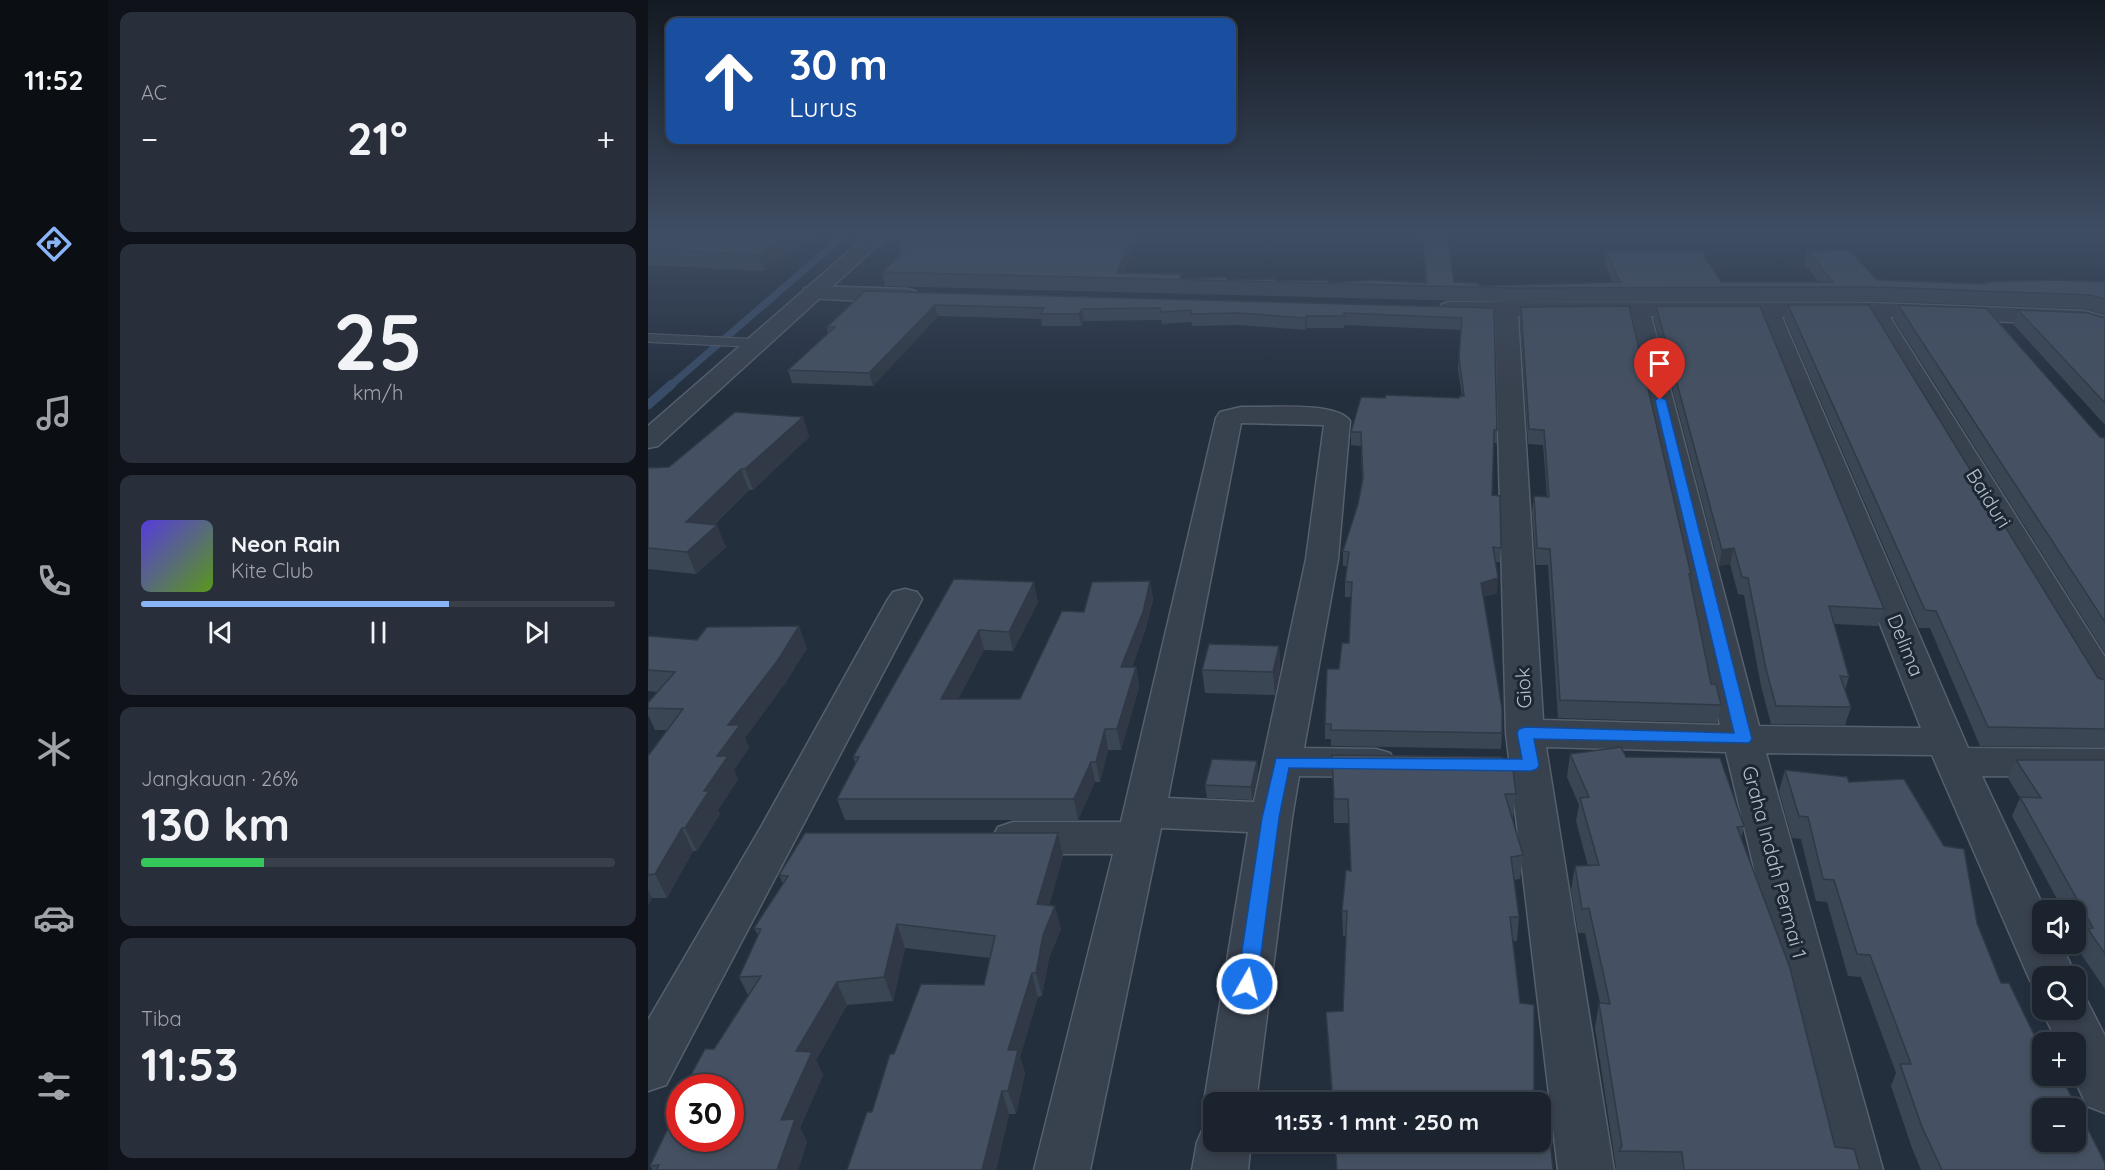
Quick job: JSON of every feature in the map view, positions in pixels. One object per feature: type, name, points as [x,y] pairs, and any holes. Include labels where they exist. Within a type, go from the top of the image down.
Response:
[{"type":"street","points":[[650,438],[748,343],[820,287]]},
{"type":"street","points":[[813,293],[933,296]]},
{"type":"street","points":[[1423,309],[1989,312],[2085,318],[2103,323]]},
{"type":"street","name":"Graha Indah Permai 1","points":[[1638,309],[1744,739],[1855,1170]]},
{"type":"street","name":"Baiduri","points":[[1874,310],[2105,686]]},
{"type":"street","name":"Giok","points":[[1506,311],[1517,754],[1586,1170]]},
{"type":"street","name":"Delima","points":[[1768,311],[1952,752],[2048,966]]},
{"type":"street","points":[[1989,312],[2013,339]]},
{"type":"street","points":[[1062,1170],[1229,418],[1240,416],[1329,417],[1337,421],[1338,427],[1322,559],[1271,818],[1231,1092]]},
{"type":"street","points":[[648,1068],[905,599]]},
{"type":"street","points":[[1517,754],[1744,739],[2105,764]]},
{"type":"street","points":[[1282,762],[1412,763]]},
{"type":"street","points":[[974,838],[1140,825],[1271,818]]},
{"type":"street","points":[[776,838],[823,838]]},
{"type":"street","points":[[2072,1020],[2105,1089]]},
{"type":"street","points":[[1220,1170],[1223,1152]]},
{"type":"lane","points":[[648,338],[748,343]]},
{"type":"building","points":[[1452,287],[2105,287],[2105,299],[2090,295],[1878,287]]},
{"type":"building","points":[[865,291],[1494,308],[1497,430],[1494,430],[1492,495],[1500,496],[1501,548],[1493,547],[1498,578],[1481,583],[1502,709],[1502,733],[1331,730],[1331,724],[1325,724],[1327,669],[1339,669],[1342,643],[1349,643],[1352,582],[1345,582],[1349,552],[1343,551],[1358,504],[1363,478],[1361,432],[1351,432],[1361,397],[1385,398],[1386,395],[1459,398],[1459,396],[1464,396],[1459,357],[1462,318],[1344,313],[1344,316],[1307,316],[1305,318],[1238,313],[1191,314],[1191,310],[1161,312],[1160,308],[1082,309],[1079,314],[1040,314],[1044,308],[935,305],[869,373],[788,370],[835,327],[827,327]]},
{"type":"building","points":[[1788,305],[1869,305],[2098,678],[2105,680],[2105,729],[1988,727],[1936,611],[1925,610]]},
{"type":"building","points":[[1898,305],[1986,308],[2100,437],[2105,438],[2105,622]]},
{"type":"building","points":[[1629,306],[1691,574],[1689,574],[1711,684],[1716,684],[1721,705],[1560,700],[1550,549],[1537,548],[1534,496],[1549,497],[1544,430],[1529,429],[1521,307]]},
{"type":"building","points":[[1656,306],[1760,306],[1884,609],[1829,606],[1849,677],[1840,676],[1851,707],[1776,706],[1766,669],[1748,578],[1742,577],[1734,548],[1722,550]]},
{"type":"building","points":[[2018,310],[2088,313],[2105,318],[2105,403]]},
{"type":"building","points":[[735,412],[803,417],[745,469],[741,469],[686,522],[717,525],[687,552],[648,548],[648,468],[669,467]]},
{"type":"building","points":[[954,579],[1034,582],[1009,632],[979,630],[941,699],[1020,699],[1062,611],[1084,612],[1092,582],[1150,581],[1143,612],[1121,667],[1136,667],[1117,729],[1105,729],[1096,762],[1091,762],[1074,799],[837,799],[859,757],[853,757]]},
{"type":"building","points":[[799,626],[778,660],[728,725],[740,725],[717,756],[728,756],[704,791],[709,791],[685,828],[682,828],[655,874],[648,875],[648,756],[683,709],[648,708],[648,703],[675,672],[648,670],[648,636],[697,640],[707,627]]},
{"type":"building","points":[[1209,644],[1279,646],[1273,672],[1202,670]]},
{"type":"building","points":[[1621,747],[1626,757],[1720,758],[1744,826],[1737,827],[1790,968],[1835,1147],[1854,1149],[1860,1170],[1684,1170],[1682,1152],[1619,1151],[1622,1146],[1599,1003],[1610,1004],[1589,908],[1582,909],[1575,866],[1599,865],[1580,798],[1589,797],[1570,754]]},
{"type":"building","points":[[1332,755],[1502,757],[1502,762],[1512,762],[1516,794],[1505,794],[1523,855],[1511,857],[1519,917],[1510,917],[1520,1003],[1534,1005],[1534,1092],[1332,1092],[1326,1012],[1343,1011],[1347,911],[1342,911],[1346,870],[1351,871],[1348,799],[1334,799]]},
{"type":"building","points":[[1212,759],[1257,761],[1251,787],[1205,785]]},
{"type":"building","points":[[2016,760],[2105,760],[2105,954],[2088,929],[2093,928],[2086,915],[2086,900],[2077,900],[2020,797],[2041,798]]},
{"type":"building","points":[[1785,770],[1847,777],[1849,782],[1904,779],[1944,846],[1964,849],[1977,923],[2001,983],[2009,983],[2033,1032],[2032,1086],[2066,1086],[2072,1098],[2032,1098],[2032,1152],[2086,1152],[2086,1125],[2105,1163],[2105,1170],[1942,1170],[1922,1127],[1900,1064],[1911,1064],[1870,955],[1857,954],[1834,880],[1823,879],[1808,817],[1799,816]]},
{"type":"building","points":[[805,833],[1058,833],[1037,904],[1055,906],[1043,935],[1036,973],[1032,973],[1008,1050],[1018,1050],[1008,1091],[1002,1091],[982,1170],[847,1170],[867,1112],[872,1112],[890,1054],[894,1054],[921,984],[984,985],[995,936],[897,924],[884,977],[837,982],[796,1051],[812,1052],[781,1120],[795,1119],[777,1170],[656,1170],[659,1165],[650,1166],[666,1132],[666,1152],[744,1152],[744,1074],[692,1074],[705,1049],[714,1049],[761,976],[739,977],[761,929],[754,928],[788,876],[779,875]]},
{"type":"building","points":[[1551,1150],[1553,1170],[1337,1170],[1336,1152],[1551,1152]]},
{"type":"waterway","points":[[671,385],[785,287]]},
{"type":"waterway","points":[[648,405],[672,384]]},
{"type":"route","points":[[1247,984],[1271,818],[1282,762],[1531,765],[1525,733],[1744,739],[1660,400]]}]
